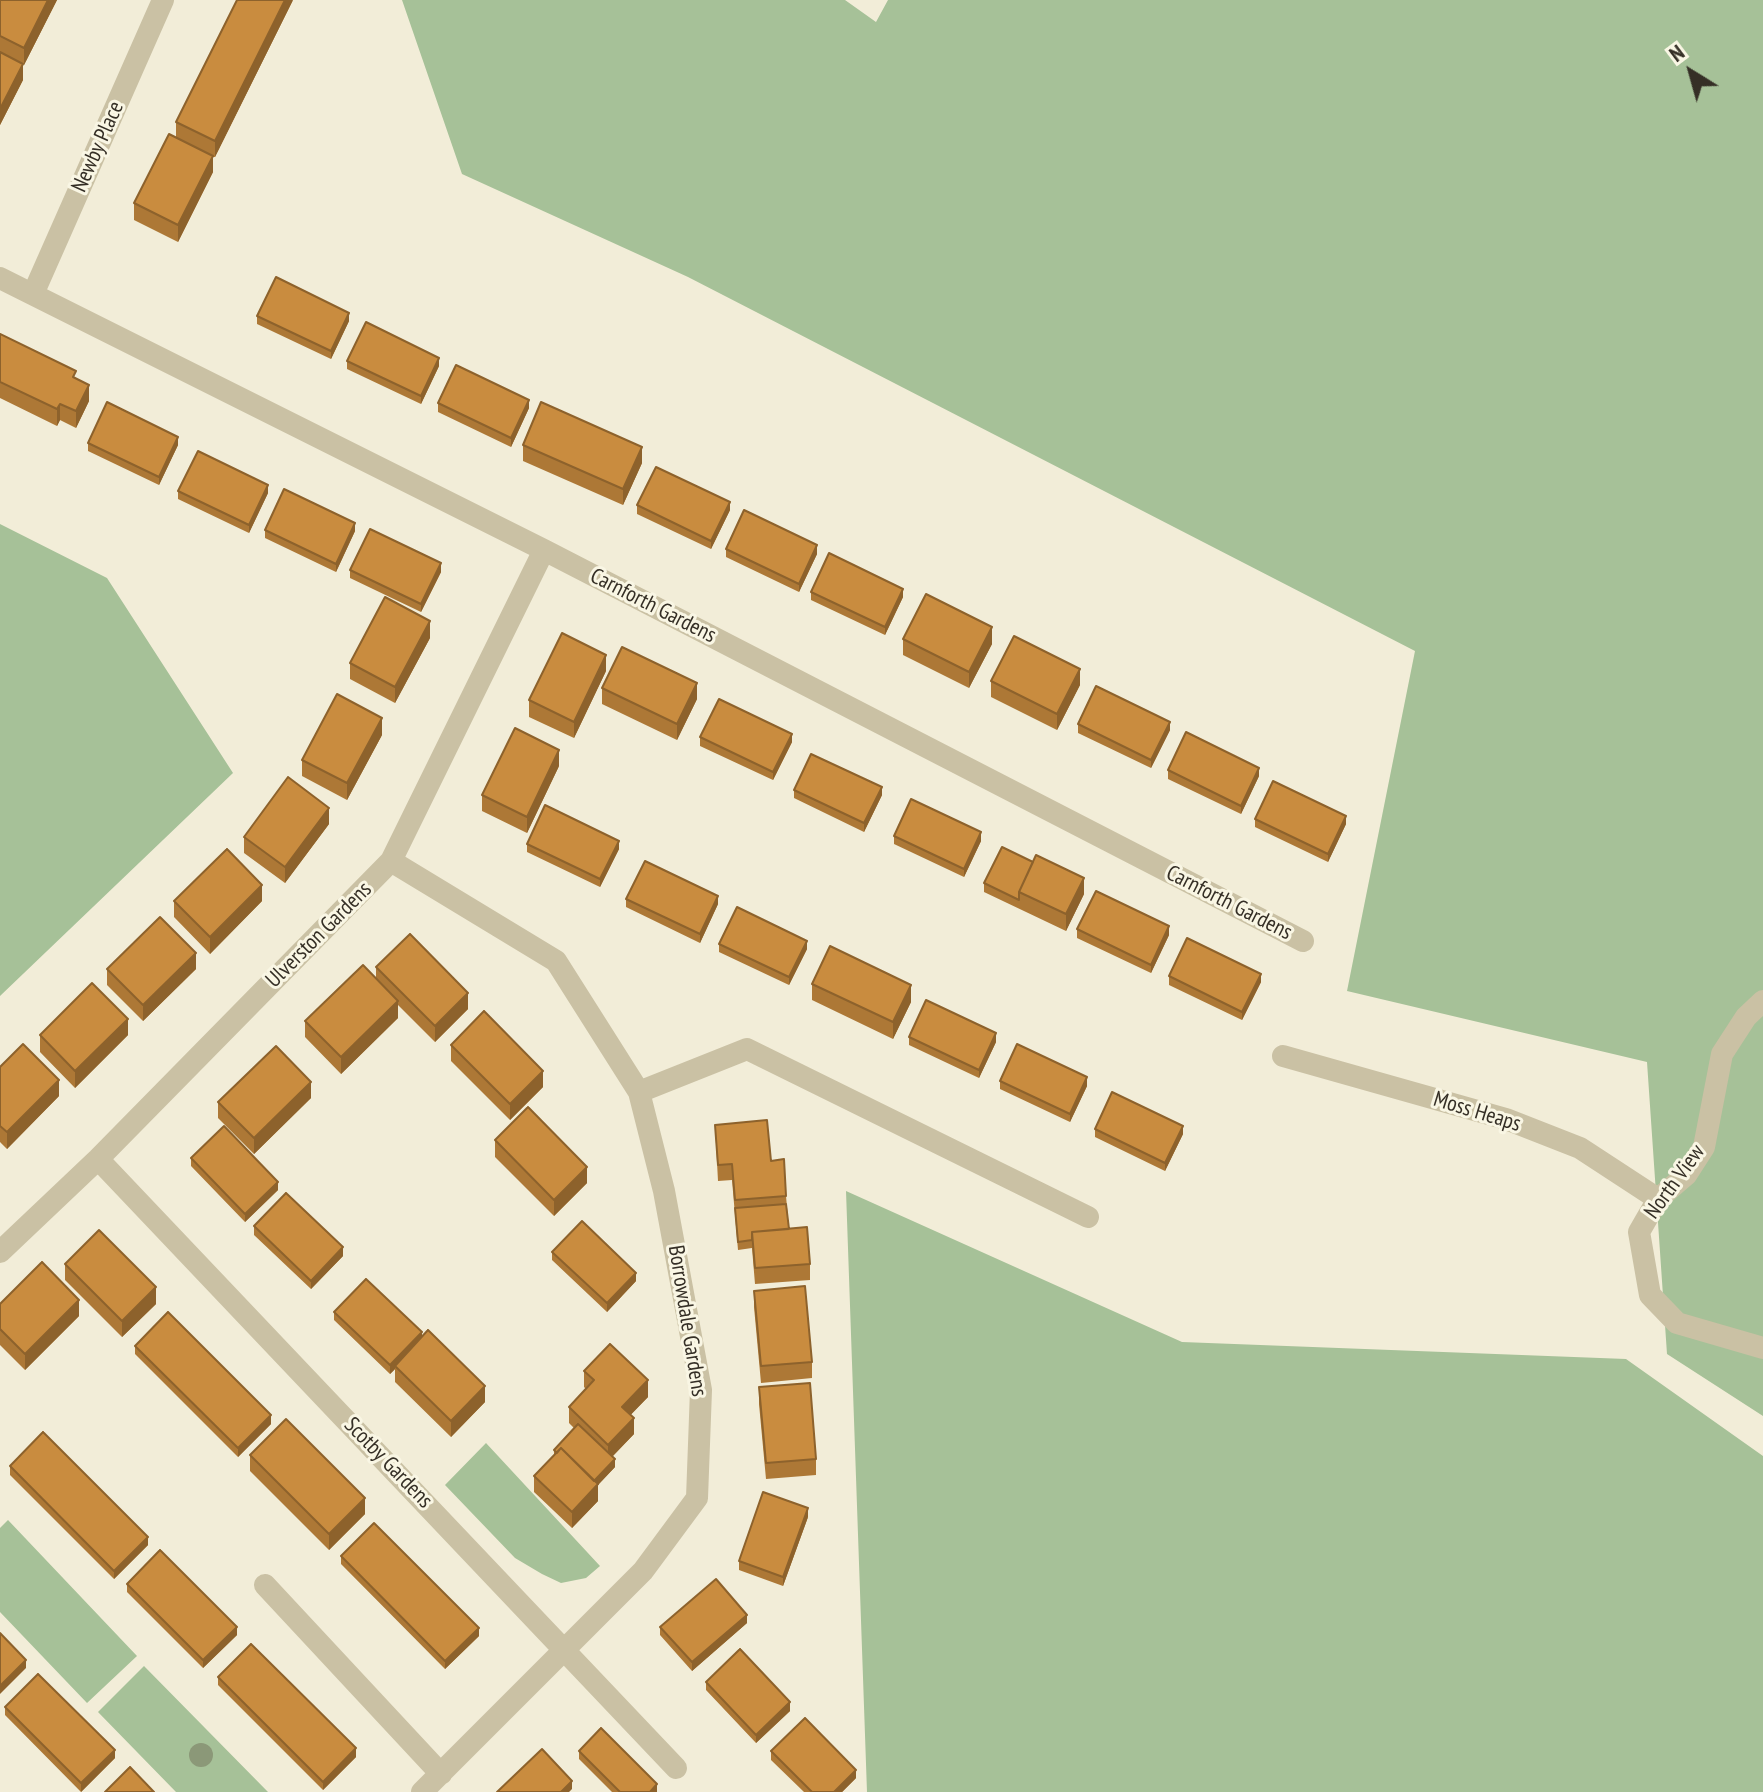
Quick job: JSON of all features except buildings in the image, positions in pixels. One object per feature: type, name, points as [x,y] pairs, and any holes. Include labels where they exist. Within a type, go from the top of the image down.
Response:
[{"type":"street","name":"Newby Place","points":[[33,294],[163,0]]},
{"type":"street","name":"Carnforth Gardens","points":[[0,278],[544,550],[1303,941]]},
{"type":"street","name":"Ulverston Gardens","points":[[0,1252],[98,1159],[391,861],[544,550]]},
{"type":"street","name":"Borrowdale Gardens","points":[[391,861],[556,961],[639,1092],[664,1191],[701,1390],[697,1498],[643,1571],[422,1792]]},
{"type":"street","name":"North View","points":[[1763,1001],[1746,1017],[1722,1054],[1704,1147],[1686,1175],[1658,1199],[1639,1232],[1650,1295],[1677,1323],[1763,1348]]},
{"type":"street","points":[[639,1092],[747,1049],[1088,1217]]},
{"type":"street","name":"Moss Heaps","points":[[1283,1056],[1506,1119],[1580,1148],[1658,1199]]},
{"type":"street","name":"Scotby Gardens","points":[[98,1159],[676,1768]]},
{"type":"street","points":[[265,1585],[441,1774]]},
{"type":"green space","points":[[402,0],[845,0],[876,22],[888,0],[1763,0],[1763,1416],[1667,1354],[1647,1062],[1347,991],[1415,651],[688,277],[462,174]]},
{"type":"green space","points":[[0,524],[107,578],[233,773],[0,996]]},
{"type":"green space","points":[[846,1191],[1182,1342],[1626,1359],[1763,1456],[1763,1792],[867,1792]]},
{"type":"green space","points":[[486,1443],[600,1566],[586,1578],[561,1583],[515,1558],[445,1485]]},
{"type":"green space","points":[[8,1520],[137,1656],[87,1703],[0,1612],[0,1528]]},
{"type":"green space","points":[[144,1666],[268,1792],[176,1792],[98,1712]]}]
